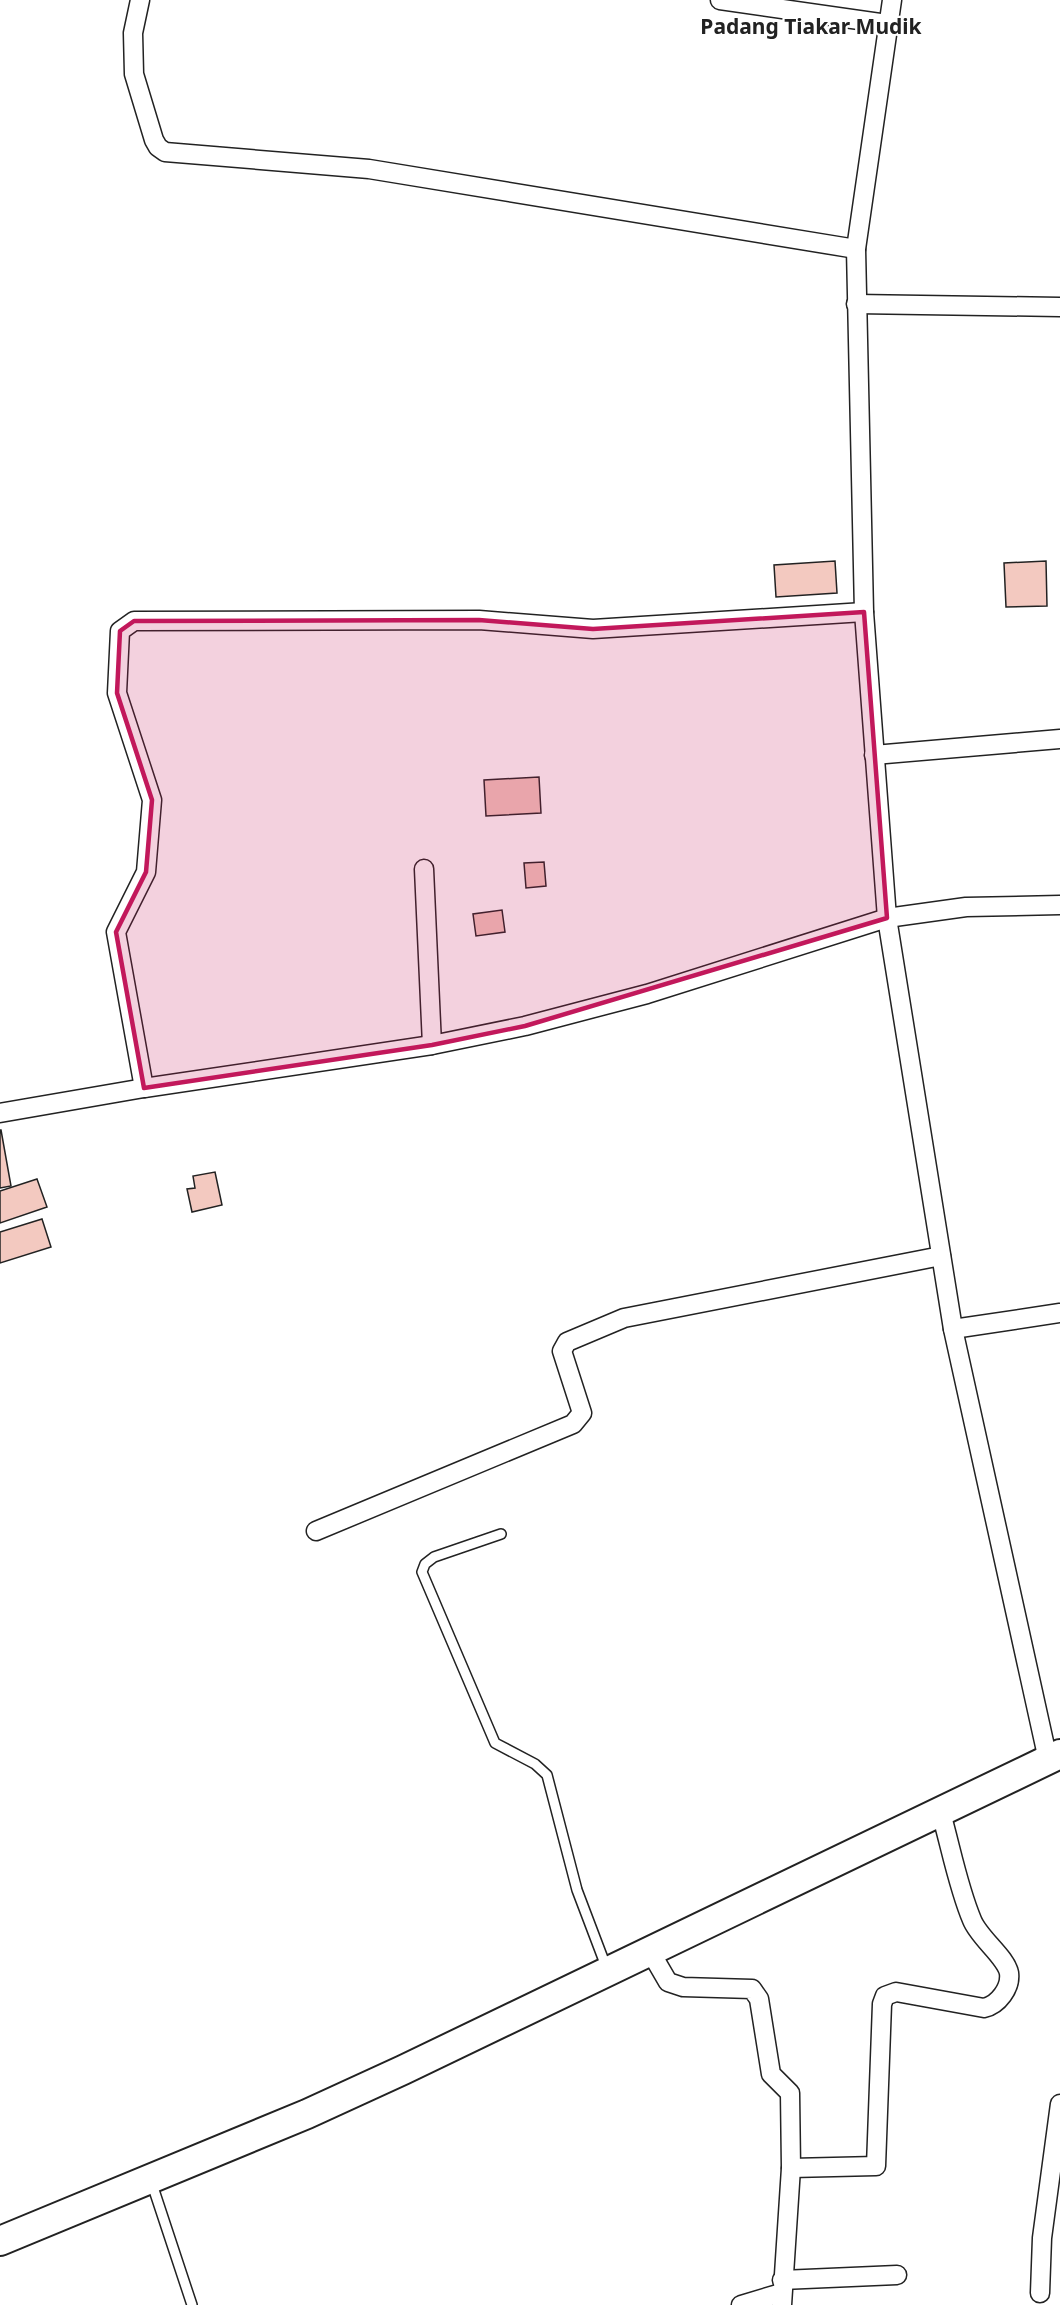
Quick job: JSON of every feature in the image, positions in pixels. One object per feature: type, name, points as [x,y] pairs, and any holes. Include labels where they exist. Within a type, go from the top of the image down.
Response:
[{"type":"main road","points":[[0,2241],[328,2104],[1054,1757]]},
{"type":"street","points":[[140,0],[134,33],[134,74],[154,140],[165,152],[369,169],[856,249]]},
{"type":"street","points":[[720,0],[887,24]]},
{"type":"street","points":[[892,0],[856,249],[864,612],[887,918],[953,1329],[1054,1757]]},
{"type":"street","points":[[856,304],[1060,307]]},
{"type":"street","points":[[144,1088],[116,932],[146,872],[152,800],[117,693],[120,631],[134,621],[479,620],[593,629],[864,612]]},
{"type":"street","points":[[874,755],[1060,739]]},
{"type":"street","points":[[424,869],[432,1045]]},
{"type":"street","points":[[0,1113],[144,1088],[432,1045],[525,1026],[647,994],[887,918],[966,907],[1060,904]]},
{"type":"street","points":[[316,1531],[573,1424],[582,1413],[562,1351],[567,1342],[624,1318],[941,1256]]},
{"type":"street","points":[[953,1329],[1060,1313]]},
{"type":"street","points":[[791,2168],[876,2166],[882,2004],[885,1996],[896,1992],[984,2008],[995,2003],[1007,1987],[1009,1976],[1006,1966],[981,1937],[971,1920],[941,1813]]},
{"type":"street","points":[[650,1951],[668,1982],[683,1987],[752,1989],[759,1999],[771,2074],[790,2093],[791,2168],[781,2293]]},
{"type":"street","points":[[1040,2293],[1041,2247],[1060,2104]]},
{"type":"street","points":[[741,2305],[781,2293],[897,2275]]},
{"type":"lane","points":[[501,1534],[434,1557],[425,1564],[422,1572],[495,1743],[535,1764],[547,1775],[577,1890],[608,1971]]},
{"type":"lane","points":[[151,2179],[192,2305]]},
{"type":"highlighted area","points":[[864,612],[887,918],[525,1026],[432,1045],[144,1088],[116,932],[146,872],[152,800],[117,693],[120,631],[134,621],[479,620],[593,629]]},
{"type":"building","points":[[835,561],[837,593],[776,597],[774,565]]},
{"type":"building","points":[[1046,561],[1047,606],[1006,607],[1004,563]]},
{"type":"building","points":[[539,777],[541,813],[486,816],[484,780]]},
{"type":"building","points":[[544,862],[546,886],[526,888],[524,863]]},
{"type":"building","points":[[502,910],[505,932],[476,936],[473,914]]},
{"type":"building","points":[[0,1130],[11,1186],[0,1188]]},
{"type":"building","points":[[215,1172],[222,1205],[192,1212],[187,1189],[195,1188],[193,1176]]},
{"type":"building","points":[[37,1179],[47,1207],[0,1223],[0,1191]]},
{"type":"building","points":[[42,1219],[51,1247],[0,1263],[0,1232]]},
{"type":"district","name":"Padang Tiakar Mudik","points":[[811,26]]}]
